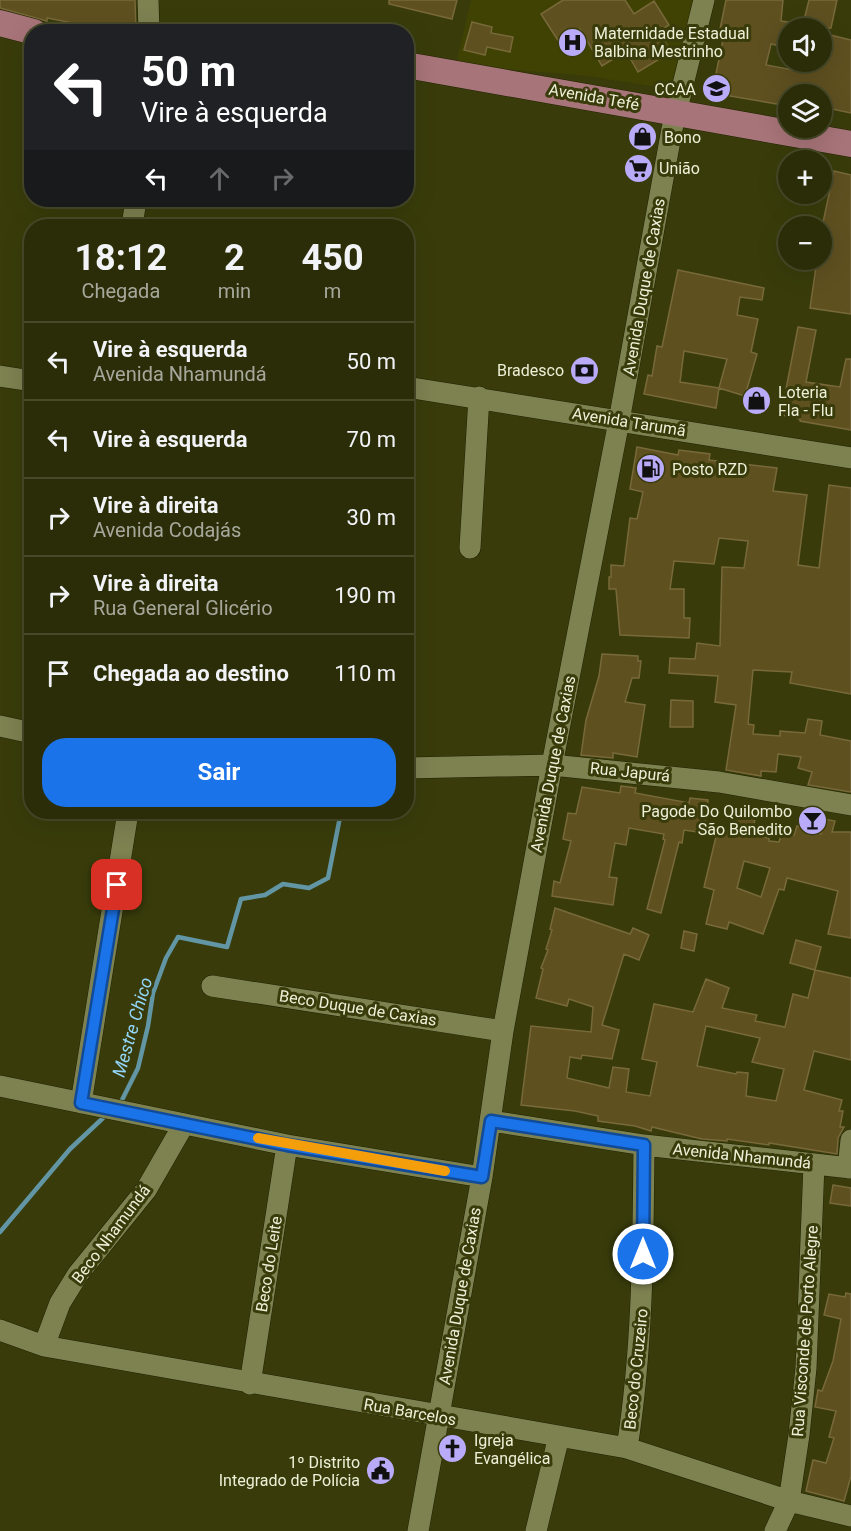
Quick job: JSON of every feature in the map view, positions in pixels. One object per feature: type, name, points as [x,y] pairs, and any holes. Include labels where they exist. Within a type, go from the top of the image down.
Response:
[{"type":"main road","points":[[0,23],[24,29]]},
{"type":"main road","name":"Avenida Tefé","points":[[414,66],[851,144]]},
{"type":"street","points":[[148,0],[149,24]]},
{"type":"street","name":"Avenida Duque de Caxias","points":[[418,1531],[482,1177],[503,1031],[552,765],[676,112],[704,0]]},
{"type":"street","points":[[0,375],[24,380]]},
{"type":"street","name":"Avenida Tarumã","points":[[414,388],[851,458]]},
{"type":"street","points":[[470,548],[479,397]]},
{"type":"street","points":[[0,726],[24,731]]},
{"type":"street","name":"Rua Japurá","points":[[414,768],[552,765],[719,782],[851,805]]},
{"type":"street","points":[[81,1103],[127,819]]},
{"type":"street","name":"Beco Duque de Caxias","points":[[212,986],[503,1031]]},
{"type":"street","points":[[0,1086],[287,1145],[482,1177]]},
{"type":"street","name":"Avenida Nhamundá","points":[[491,1121],[644,1145],[849,1168]]},
{"type":"street","name":"Beco Nhamundá","points":[[44,1347],[60,1303],[78,1274],[146,1191],[184,1124]]},
{"type":"street","points":[[849,1168],[851,1140]]},
{"type":"street","name":"Beco do Leite","points":[[250,1384],[287,1145]]},
{"type":"street","name":"Beco do Cruzeiro","points":[[627,1448],[637,1386],[643,1298],[644,1145]]},
{"type":"street","name":"Rua Visconde de Porto Alegre","points":[[775,1531],[789,1501],[800,1435],[806,1368],[814,1164]]},
{"type":"street","name":"Rua Barcelos","points":[[0,1330],[44,1347],[627,1448],[789,1501],[851,1516]]},
{"type":"street","points":[[536,1531],[560,1437]]},
{"type":"street","points":[[787,1531],[789,1501]]},
{"type":"shaded area","name":"Maternidade Estadual Balbina Mestrinho","points":[[471,0],[693,0],[674,90],[589,76],[456,65]]},
{"type":"building","points":[[0,0],[135,0],[136,24],[78,24],[47,18],[47,21],[0,8]]},
{"type":"building","points":[[389,0],[457,0],[452,19],[389,4]]},
{"type":"building","points":[[563,0],[625,0],[634,14],[654,1],[669,25],[659,31],[671,52],[638,72],[626,51],[602,66],[580,29],[559,42],[541,14]]},
{"type":"building","points":[[726,0],[783,0],[781,18],[778,18],[778,45],[771,44],[766,65],[778,67],[778,72],[832,72],[832,35],[851,40],[851,113],[832,109],[832,84],[778,84],[778,104],[712,93],[724,35],[719,34]]},
{"type":"building","points":[[809,0],[837,0],[832,23],[832,18],[804,18]]},
{"type":"building","points":[[472,22],[492,27],[491,33],[513,37],[510,52],[487,47],[485,55],[464,50]]},
{"type":"building","points":[[834,171],[851,175],[851,314],[810,308],[816,270],[832,270],[832,216],[824,216],[827,204],[832,204]]},
{"type":"building","points":[[678,270],[764,288],[762,300],[740,297],[737,315],[758,319],[751,352],[757,354],[745,396],[719,388],[716,408],[644,394],[648,375],[652,376],[657,346],[662,347]],"holes":[[[684,351],[727,359],[719,388],[680,382]]]},
{"type":"building","points":[[798,327],[816,330],[806,382],[840,387],[846,359],[851,359],[851,430],[800,421],[800,419],[781,415]]},
{"type":"building","points":[[637,447],[678,455],[679,450],[710,454],[709,460],[777,468],[773,491],[807,495],[798,565],[819,568],[829,485],[851,488],[851,694],[790,683],[792,672],[753,670],[748,724],[754,725],[753,734],[780,736],[780,731],[805,733],[808,719],[822,721],[820,735],[851,741],[851,792],[808,785],[812,772],[798,768],[801,757],[778,754],[776,772],[761,771],[761,776],[726,770],[736,705],[715,702],[718,676],[669,673],[670,658],[695,659],[697,643],[720,646],[722,567],[744,568],[748,541],[719,538],[714,564],[674,561],[670,589],[684,589],[684,618],[690,618],[689,638],[620,635],[616,589],[609,589],[609,577],[611,577],[611,565],[624,566],[630,518],[637,519],[643,492],[630,489]]},
{"type":"building","points":[[602,654],[638,656],[638,661],[641,661],[639,678],[632,678],[625,702],[645,705],[637,757],[613,753],[613,758],[581,755],[586,720],[599,676]]},
{"type":"building","points":[[671,700],[693,701],[693,727],[670,727]]},
{"type":"building","points":[[621,786],[636,788],[635,793],[689,803],[690,798],[708,800],[704,833],[684,830],[682,843],[679,842],[661,913],[647,909],[665,840],[663,839],[664,834],[629,828],[626,845],[615,843],[609,877],[617,878],[613,905],[552,896],[554,881],[560,883],[571,841],[563,839],[568,813],[576,814],[582,787],[620,793]]},
{"type":"building","points":[[735,807],[757,812],[751,834],[769,838],[769,841],[779,842],[782,832],[794,835],[797,826],[821,834],[824,819],[835,821],[832,832],[851,832],[851,938],[828,934],[838,891],[787,878],[784,890],[779,889],[763,934],[729,922],[727,929],[706,924],[714,890],[704,887],[718,828],[729,831]],"holes":[[[744,861],[770,868],[761,897],[737,888]]]},
{"type":"building","points":[[555,908],[630,934],[633,928],[649,935],[639,960],[624,954],[602,1025],[619,1030],[612,1059],[582,1055],[581,1059],[570,1057],[567,1078],[609,1088],[613,1067],[629,1069],[626,1092],[650,1096],[657,1062],[642,1059],[654,1004],[693,1012],[706,979],[729,988],[722,1008],[757,1015],[755,1021],[785,1027],[793,994],[808,998],[815,970],[851,978],[851,1060],[814,1051],[804,1090],[842,1100],[839,1111],[843,1111],[840,1127],[844,1127],[838,1138],[837,1154],[769,1143],[769,1145],[727,1139],[727,1141],[702,1139],[652,1127],[651,1131],[635,1126],[598,1121],[598,1116],[575,1111],[521,1105],[531,1026],[591,1032],[593,1007],[569,999],[567,1006],[536,998],[543,969],[541,968],[548,950],[546,949],[552,930],[550,929]],"holes":[[[706,1026],[760,1038],[752,1062],[784,1069],[776,1101],[746,1096],[748,1073],[737,1072],[736,1074],[697,1066]]]},
{"type":"building","points":[[684,931],[697,934],[694,951],[681,948]]},
{"type":"building","points":[[796,940],[821,947],[815,970],[790,963]]},
{"type":"building","points":[[833,1185],[851,1188],[851,1206],[830,1203]]},
{"type":"building","points":[[846,1293],[851,1294],[851,1476],[844,1501],[806,1491],[813,1460],[826,1463],[834,1438],[829,1437],[836,1411],[815,1407],[818,1390],[822,1391],[833,1361],[841,1319],[824,1315],[829,1294],[845,1297]]},
{"type":"waterway","name":"Mestre Chico","points":[[122,1100],[138,1068],[153,993],[166,958],[178,937],[227,947],[241,899],[265,895],[283,884],[309,888],[328,878],[340,819]]},
{"type":"waterway","name":"Mestre Chico","points":[[0,1232],[70,1149],[103,1118]]},
{"type":"slow traffic","points":[[258,1138],[287,1145],[445,1171]]},
{"type":"place","name":"Maternidade Estadual Balbina Mestrinho","points":[[573,42]]},
{"type":"place","name":"CCAA","points":[[717,89]]},
{"type":"place","name":"Bono","points":[[643,137]]},
{"type":"place","name":"União","points":[[638,168]]},
{"type":"place","name":"Bradesco","points":[[585,370]]},
{"type":"place","name":"Loteria Fla - Flu","points":[[757,401]]},
{"type":"place","name":"Posto RZD","points":[[651,469]]},
{"type":"place","name":"Pagode Do Quilombo São Benedito","points":[[813,820]]},
{"type":"place","name":"Igreja Evangélica","points":[[453,1449]]},
{"type":"place","name":"1º Distrito Integrado de Polícia","points":[[381,1471]]},
{"type":"route","points":[[117,885],[81,1103],[287,1145],[482,1177],[491,1121],[644,1145],[643,1254]]}]
